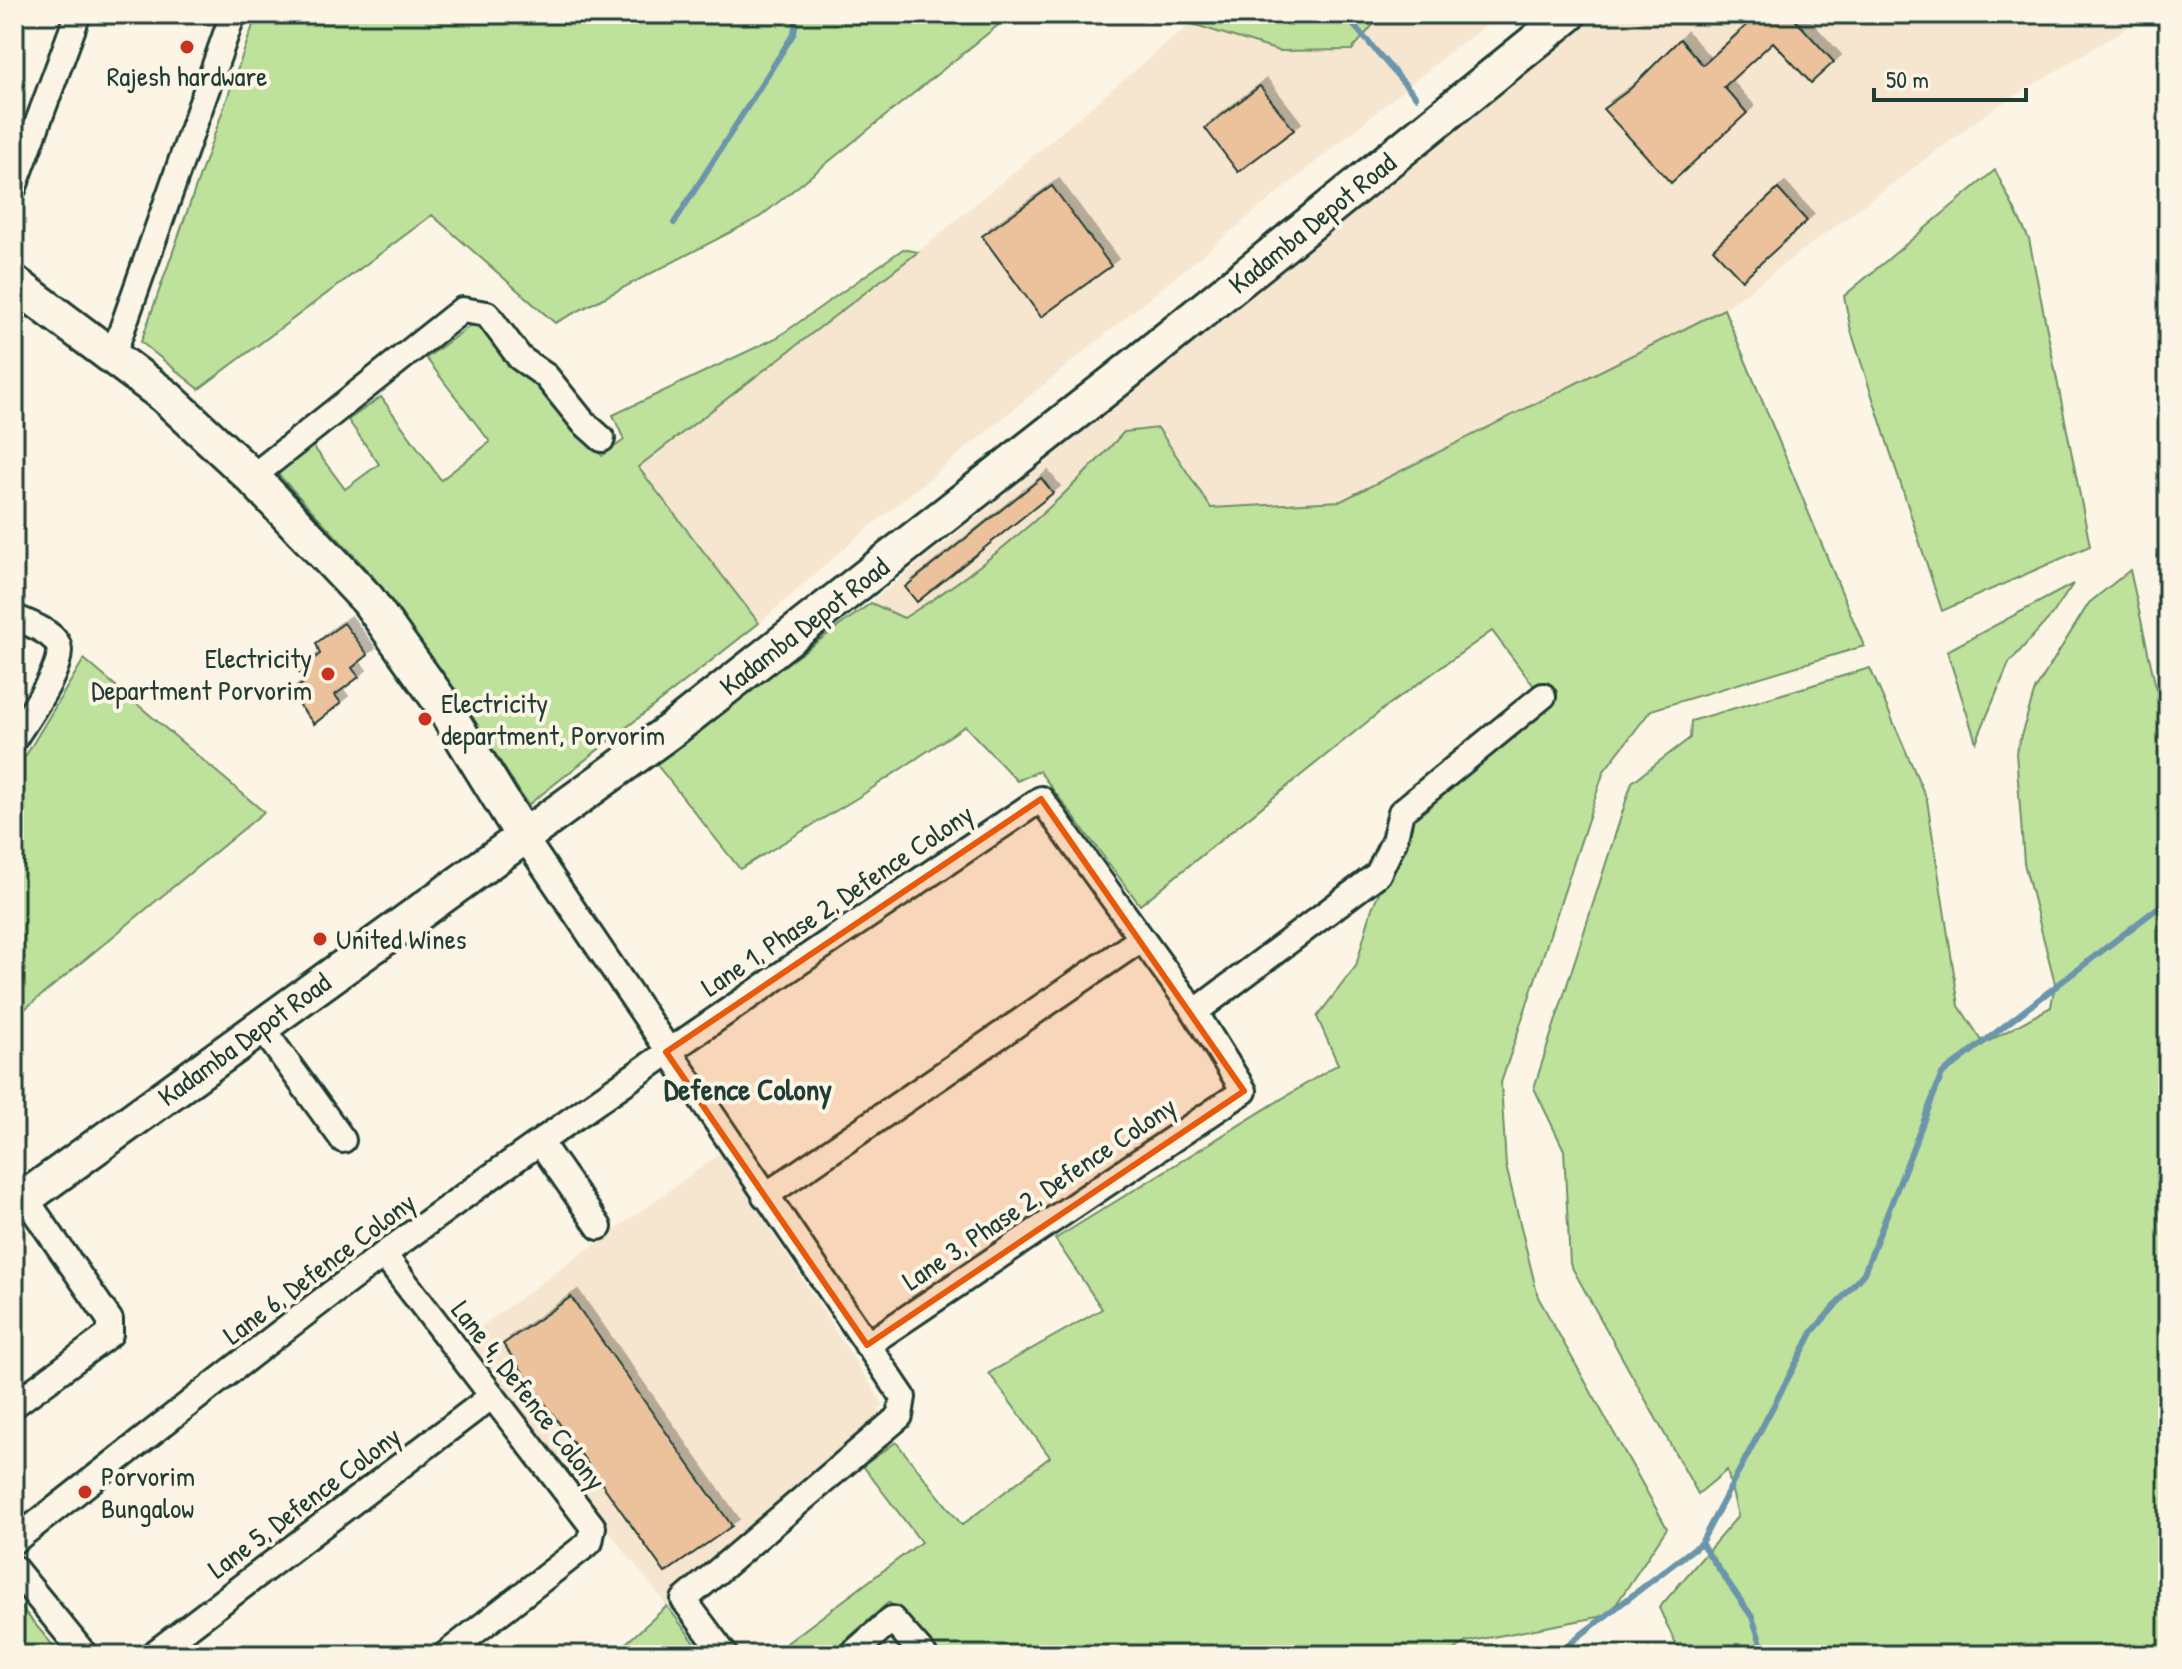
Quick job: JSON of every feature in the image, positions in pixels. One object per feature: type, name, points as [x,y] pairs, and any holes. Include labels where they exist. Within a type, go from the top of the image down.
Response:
[{"type":"street","points":[[14,187],[78,14]]},
{"type":"street","points":[[113,355],[233,14]]},
{"type":"street","name":"Kadamba Depot Road","points":[[17,1195],[262,1028],[826,611],[1569,14]]},
{"type":"street","points":[[14,283],[165,396],[252,477],[368,600],[440,701],[524,837],[666,1052],[903,1397],[900,1416],[684,1600],[725,1655]]},
{"type":"street","points":[[252,477],[462,310],[487,314],[520,358],[546,376],[583,422],[602,439]]},
{"type":"street","points":[[14,617],[47,633],[57,643],[60,652],[56,671],[14,739]]},
{"type":"street","points":[[765,1196],[1141,939],[1195,1012],[1378,874],[1394,841],[1401,812],[1543,696]]},
{"type":"street","name":"Lane 1, Phase 2, Defence Colony","points":[[666,1052],[1041,799],[1141,939]]},
{"type":"street","name":"Lane 3, Phase 2, Defence Colony","points":[[867,1345],[1244,1091],[1195,1012]]},
{"type":"street","points":[[262,1028],[343,1140]]},
{"type":"street","name":"Lane 6, Defence Colony","points":[[14,1541],[384,1255],[666,1052]]},
{"type":"street","points":[[540,1142],[599,1227]]},
{"type":"street","points":[[14,1405],[110,1334],[110,1320],[17,1195]]},
{"type":"street","name":"Lane 4, Defence Colony","points":[[384,1255],[593,1527],[590,1542],[445,1655]]},
{"type":"street","name":"Lane 5, Defence Colony","points":[[152,1655],[492,1396]]},
{"type":"street","points":[[14,1568],[85,1655]]},
{"type":"street","points":[[851,1655],[892,1619],[924,1655]]},
{"type":"highlighted area","points":[[1041,799],[1244,1091],[867,1345],[666,1052]]},
{"type":"shaded area","points":[[1202,14],[1502,14],[1455,48],[859,536],[759,623],[638,467],[918,252]]},
{"type":"shaded area","points":[[1584,14],[2150,14],[1990,111],[1724,309],[1341,501],[928,744],[831,634],[1085,431]]},
{"type":"shaded area","points":[[721,1153],[883,1404],[870,1429],[667,1606],[461,1341]]},
{"type":"green space","points":[[257,14],[1012,14],[760,217],[555,323],[432,215],[199,389],[141,342]]},
{"type":"green space","points":[[1174,14],[1382,14],[1352,50],[1279,51],[1192,24]]},
{"type":"green space","points":[[1995,170],[2029,239],[2090,546],[1942,611],[1851,331],[1844,296]]},
{"type":"green space","points":[[903,249],[918,252],[638,467],[759,623],[528,805],[449,681],[372,575],[275,471],[313,446],[345,489],[379,464],[348,420],[381,397],[441,480],[490,442],[426,358],[477,321],[602,456],[624,440],[613,415],[778,337]]},
{"type":"green space","points":[[1724,309],[1864,646],[1651,710],[1604,771],[1501,1083],[1506,1166],[1538,1297],[1667,1528],[1609,1615],[1466,1642],[1447,1655],[938,1655],[889,1602],[829,1655],[771,1655],[921,1542],[863,1466],[896,1442],[962,1525],[1050,1457],[989,1373],[1102,1309],[1055,1239],[1338,1064],[1317,1017],[1356,966],[1372,908],[1411,821],[1549,706],[1492,631],[1387,706],[1140,905],[1039,771],[1017,781],[965,726],[862,795],[740,869],[653,760],[871,603],[904,618],[934,599],[1048,509],[1124,432],[1158,428],[1211,508],[1341,501]]},
{"type":"green space","points":[[2130,570],[2168,742],[2168,1655],[1681,1655],[1659,1608],[1738,1516],[1727,1470],[1698,1494],[1570,1264],[1564,1150],[1534,1088],[1632,782],[1690,738],[1691,721],[1870,668],[1927,800],[1959,1006],[1984,1044],[2051,1007],[2055,983],[2024,863],[2016,752],[2035,690],[2089,603]]},
{"type":"green space","points":[[2073,584],[2052,615],[2009,663],[1976,742],[1947,651]]},
{"type":"green space","points":[[84,659],[264,812],[14,1018],[14,775]]},
{"type":"green space","points":[[14,1599],[61,1655],[14,1655]]},
{"type":"green space","points":[[667,1606],[704,1655],[613,1655]]},
{"type":"building","points":[[1759,14],[1790,14],[1834,62],[1811,83],[1773,42],[1724,87],[1747,113],[1671,183],[1603,109],[1629,90],[1680,39],[1703,65]]},
{"type":"building","points":[[1260,86],[1294,130],[1238,172],[1205,128]]},
{"type":"building","points":[[1052,186],[1111,266],[1041,317],[982,236]]},
{"type":"building","points":[[1778,189],[1807,221],[1742,280],[1713,249]]},
{"type":"building","points":[[1041,478],[1053,493],[917,602],[905,587]]},
{"type":"building","name":"Electricity Department Porvorim","points":[[344,623],[368,655],[352,668],[359,677],[335,695],[341,703],[314,724],[290,693],[306,681],[298,671],[320,654],[316,643]]},
{"type":"building","points":[[571,1297],[732,1526],[665,1573],[503,1344]]},
{"type":"waterway","points":[[674,223],[794,33],[797,14]]},
{"type":"waterway","points":[[1344,14],[1416,97]]},
{"type":"waterway","points":[[1544,1655],[1557,1653],[1701,1543],[1813,1331],[1864,1273],[1942,1074],[2168,900]]},
{"type":"waterway","points":[[1701,1543],[1752,1617],[1765,1655]]},
{"type":"place","name":"Rajesh hardware","points":[[187,47]]},
{"type":"place","name":"Electricity Department Porvorim","points":[[328,674]]},
{"type":"place","name":"Electricity department, Porvorim","points":[[425,719]]},
{"type":"place","name":"United Wines","points":[[320,939]]},
{"type":"place","name":"Porvorim Bungalow","points":[[85,1492]]},
{"type":"district","name":"Defence Colony","points":[[748,1090]]}]
